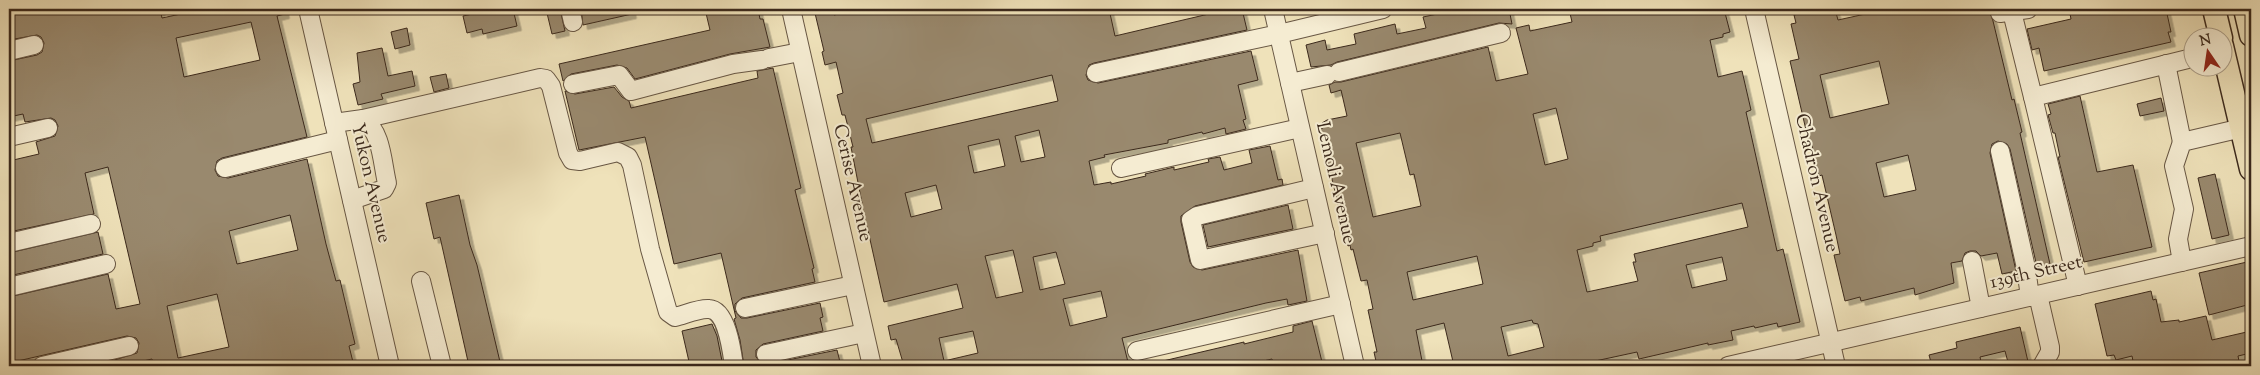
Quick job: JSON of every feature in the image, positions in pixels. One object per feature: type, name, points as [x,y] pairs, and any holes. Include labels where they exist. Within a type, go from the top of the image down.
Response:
[{"type":"main road","points":[[2214,9],[2218,28]]},
{"type":"main road","points":[[2245,9],[2251,35]]},
{"type":"main road","points":[[2230,78],[2251,169]]},
{"type":"street","name":"Yukon Avenue","points":[[308,9],[390,366]]},
{"type":"street","name":"Cerise Avenue","points":[[791,9],[872,366]]},
{"type":"street","name":"Lemoli Avenue","points":[[1273,9],[1355,366]]},
{"type":"street","points":[[1096,73],[1279,34],[1383,9]]},
{"type":"street","name":"Chadron Avenue","points":[[1754,9],[1836,366]]},
{"type":"street","points":[[2013,10],[2019,47],[2033,97],[2078,286]]},
{"type":"street","points":[[1290,83],[1501,33]]},
{"type":"street","points":[[9,51],[34,45]]},
{"type":"street","points":[[573,84],[619,75],[631,91],[733,64],[800,52]]},
{"type":"street","points":[[2033,97],[2182,60]]},
{"type":"street","points":[[2166,64],[2182,142],[2174,166],[2184,209],[2178,239],[2182,262]]},
{"type":"street","points":[[334,123],[363,119],[540,78],[546,79],[551,86],[568,154],[572,160],[580,161],[618,152],[628,157],[632,165],[650,249],[668,312],[675,318],[709,309],[716,312],[725,326],[734,366]]},
{"type":"street","points":[[352,200],[384,189],[387,183],[376,134],[371,125],[363,119]]},
{"type":"street","points":[[9,137],[48,128]]},
{"type":"street","points":[[1121,168],[1300,128]]},
{"type":"street","points":[[2182,142],[2242,128]]},
{"type":"street","points":[[225,168],[338,140]]},
{"type":"street","points":[[2000,152],[2026,268],[2050,347],[2050,352],[2042,366]]},
{"type":"street","points":[[1314,188],[1197,216],[1191,220],[1198,252],[1200,260],[1325,233]]},
{"type":"street","points":[[9,243],[91,224]]},
{"type":"street","name":"139th Street","points":[[1728,366],[2251,246]]},
{"type":"street","points":[[1972,261],[1981,308]]},
{"type":"street","points":[[9,287],[106,264]]},
{"type":"street","points":[[421,281],[442,366]]},
{"type":"street","points":[[745,308],[853,285]]},
{"type":"street","points":[[1137,351],[1341,304]]},
{"type":"street","points":[[766,354],[864,333]]},
{"type":"street","points":[[42,366],[129,346]]},
{"type":"building","points":[[9,9],[160,9],[162,18],[204,9],[284,9],[285,14],[277,16],[307,137],[222,158],[217,161],[215,170],[218,176],[228,178],[307,159],[326,244],[336,281],[340,280],[355,344],[349,346],[354,366],[154,366],[152,359],[121,366],[95,366],[137,353],[139,343],[136,338],[127,336],[9,363],[9,297],[108,274],[116,309],[140,304],[108,167],[85,173],[94,214],[9,232],[9,161],[39,154],[36,142],[55,136],[58,126],[55,120],[51,118],[25,122],[23,114],[9,117],[9,61],[37,55],[42,52],[44,43],[41,37],[37,35],[9,40]],"holes":[[[251,22],[260,60],[184,77],[176,38]],[[290,215],[298,250],[237,264],[229,231]],[[217,294],[229,347],[178,358],[167,306]]]},
{"type":"building","points":[[476,9],[513,9],[517,26],[483,34],[482,29],[467,33],[463,16],[477,13]]},
{"type":"building","points":[[546,9],[560,9],[565,31],[552,34]]},
{"type":"building","points":[[581,9],[631,9],[632,14],[583,25]]},
{"type":"building","points":[[705,9],[758,9],[760,19],[763,19],[770,47],[730,54],[635,79],[627,68],[617,65],[571,74],[563,81],[559,64],[710,30]]},
{"type":"building","points":[[814,9],[832,9],[834,15],[860,9],[1109,9],[1115,36],[1230,9],[1242,9],[1247,30],[1089,65],[1086,75],[1088,80],[1098,83],[1251,51],[1258,80],[1238,85],[1246,119],[1243,120],[1246,129],[1226,134],[1225,128],[1203,134],[1202,132],[1168,140],[1168,143],[1104,155],[1105,157],[1089,161],[1094,185],[1111,182],[1111,184],[1174,167],[1174,170],[1209,162],[1208,159],[1220,157],[1224,170],[1252,163],[1249,150],[1270,146],[1278,180],[1282,179],[1283,185],[1195,206],[1181,216],[1190,262],[1193,267],[1202,270],[1298,250],[1307,301],[1288,305],[1287,299],[1266,303],[1122,338],[1129,366],[904,366],[896,339],[891,340],[888,326],[963,308],[957,284],[884,302],[867,226],[860,204],[862,203],[851,147],[853,147],[845,115],[842,115],[837,95],[843,93],[836,62],[825,65],[822,52],[824,51]],"holes":[[[1052,75],[1058,101],[872,143],[866,119]],[[1039,130],[1045,157],[1021,162],[1015,136]],[[999,139],[1005,166],[974,173],[968,146]],[[936,185],[942,209],[911,217],[905,193]],[[1013,250],[1023,292],[996,298],[985,256]],[[1056,252],[1065,284],[1040,290],[1033,257]],[[1101,291],[1107,317],[1070,326],[1063,299]],[[973,331],[978,353],[944,361],[939,338]]]},
{"type":"building","points":[[1466,9],[1467,14],[1495,9],[1509,9],[1512,24],[1499,23],[1331,65],[1311,67],[1306,45],[1325,40],[1327,50],[1356,44],[1354,34],[1395,24],[1397,34],[1426,28],[1423,17]]},
{"type":"building","points":[[1569,9],[1617,9],[1618,13],[1634,9],[1724,9],[1730,32],[1723,34],[1723,37],[1710,40],[1718,77],[1742,71],[1751,110],[1746,112],[1777,251],[1783,249],[1800,322],[1778,327],[1777,323],[1755,328],[1754,326],[1731,331],[1733,340],[1708,345],[1708,343],[1639,359],[1637,352],[1586,363],[1587,366],[1476,366],[1474,361],[1454,366],[1444,323],[1416,330],[1423,366],[1377,366],[1374,352],[1377,352],[1368,310],[1373,309],[1367,280],[1361,281],[1353,249],[1351,250],[1350,245],[1348,246],[1320,129],[1323,128],[1322,123],[1327,120],[1347,116],[1341,90],[1331,93],[1329,85],[1335,82],[1488,47],[1496,81],[1528,74],[1516,28],[1529,25],[1530,31],[1572,22]],"holes":[[[1556,108],[1568,159],[1545,165],[1533,114]],[[1400,133],[1410,175],[1414,174],[1421,206],[1373,217],[1356,143]],[[1742,203],[1748,227],[1634,254],[1636,262],[1633,262],[1638,281],[1587,292],[1577,250],[1593,246],[1593,243],[1601,241],[1600,236]],[[1477,256],[1483,284],[1413,300],[1407,272]],[[1722,257],[1727,280],[1692,288],[1686,265]],[[1532,320],[1533,323],[1538,324],[1544,347],[1508,356],[1501,327]]]},
{"type":"building","points":[[1811,9],[1835,9],[1838,20],[1888,9],[1989,9],[2022,132],[2020,133],[2050,264],[2037,267],[2010,149],[2007,144],[1998,141],[1992,144],[1990,153],[2016,271],[2002,274],[1997,253],[1981,256],[1976,251],[1970,251],[1965,253],[1962,261],[1951,263],[1954,283],[1915,295],[1914,288],[1861,301],[1860,297],[1845,301],[1834,255],[1840,254],[1836,235],[1822,175],[1819,176],[1811,142],[1809,143],[1790,61],[1799,59],[1791,24],[1796,23],[1794,15],[1812,11]],"holes":[[[1879,61],[1889,104],[1830,118],[1820,75]],[[1908,155],[1916,190],[1884,197],[1876,163]]]},
{"type":"building","points":[[2069,9],[2099,9],[2100,12],[2116,9],[2166,9],[2171,42],[2044,71],[2039,48],[2032,50],[2027,29],[2071,19]]},
{"type":"building","points":[[407,28],[410,45],[395,49],[391,32]]},
{"type":"building","points":[[382,48],[388,76],[412,71],[415,86],[381,94],[383,99],[358,105],[353,84],[360,82],[357,53]]},
{"type":"building","points":[[773,68],[801,188],[795,190],[814,268],[812,269],[815,282],[742,298],[735,304],[735,311],[741,318],[747,318],[820,303],[823,317],[820,318],[823,331],[763,344],[756,350],[756,357],[762,364],[768,364],[837,350],[841,366],[744,366],[734,319],[736,318],[721,253],[674,264],[645,137],[579,150],[565,91],[575,94],[614,87],[622,97],[629,101],[631,108],[758,78],[757,71]]},
{"type":"building","points":[[446,74],[449,88],[434,92],[430,77]]},
{"type":"building","points":[[2080,96],[2097,172],[2133,165],[2152,247],[2084,262],[2058,157],[2060,157],[2055,133],[2053,133],[2048,115],[2051,114],[2048,104]]},
{"type":"building","points":[[2161,98],[2164,111],[2140,116],[2137,104]]},
{"type":"building","points":[[2215,174],[2229,235],[2212,239],[2198,178]]},
{"type":"building","points":[[459,195],[501,366],[469,366],[440,237],[434,239],[426,203]]},
{"type":"building","points":[[1288,205],[1293,229],[1208,247],[1203,225]]},
{"type":"building","points":[[98,232],[103,254],[9,276],[9,253]]},
{"type":"building","points":[[2247,262],[2251,278],[2251,304],[2209,315],[2199,273]]},
{"type":"building","points":[[2151,291],[2153,300],[2156,299],[2161,322],[2179,320],[2179,322],[2206,316],[2212,340],[2251,331],[2251,353],[2238,356],[2240,366],[2134,366],[2132,356],[2116,360],[2114,355],[2107,356],[2095,304]]},
{"type":"building","points":[[1312,321],[1323,366],[1283,366],[1282,361],[1273,363],[1272,359],[1242,366],[1164,366],[1163,361],[1293,332],[1293,326]]},
{"type":"building","points":[[712,324],[717,336],[723,366],[690,366],[682,331]]},
{"type":"building","points":[[2020,327],[2029,366],[2009,366],[2005,351],[1980,357],[1982,366],[1932,366],[1929,355],[1957,348],[1956,342]]}]
